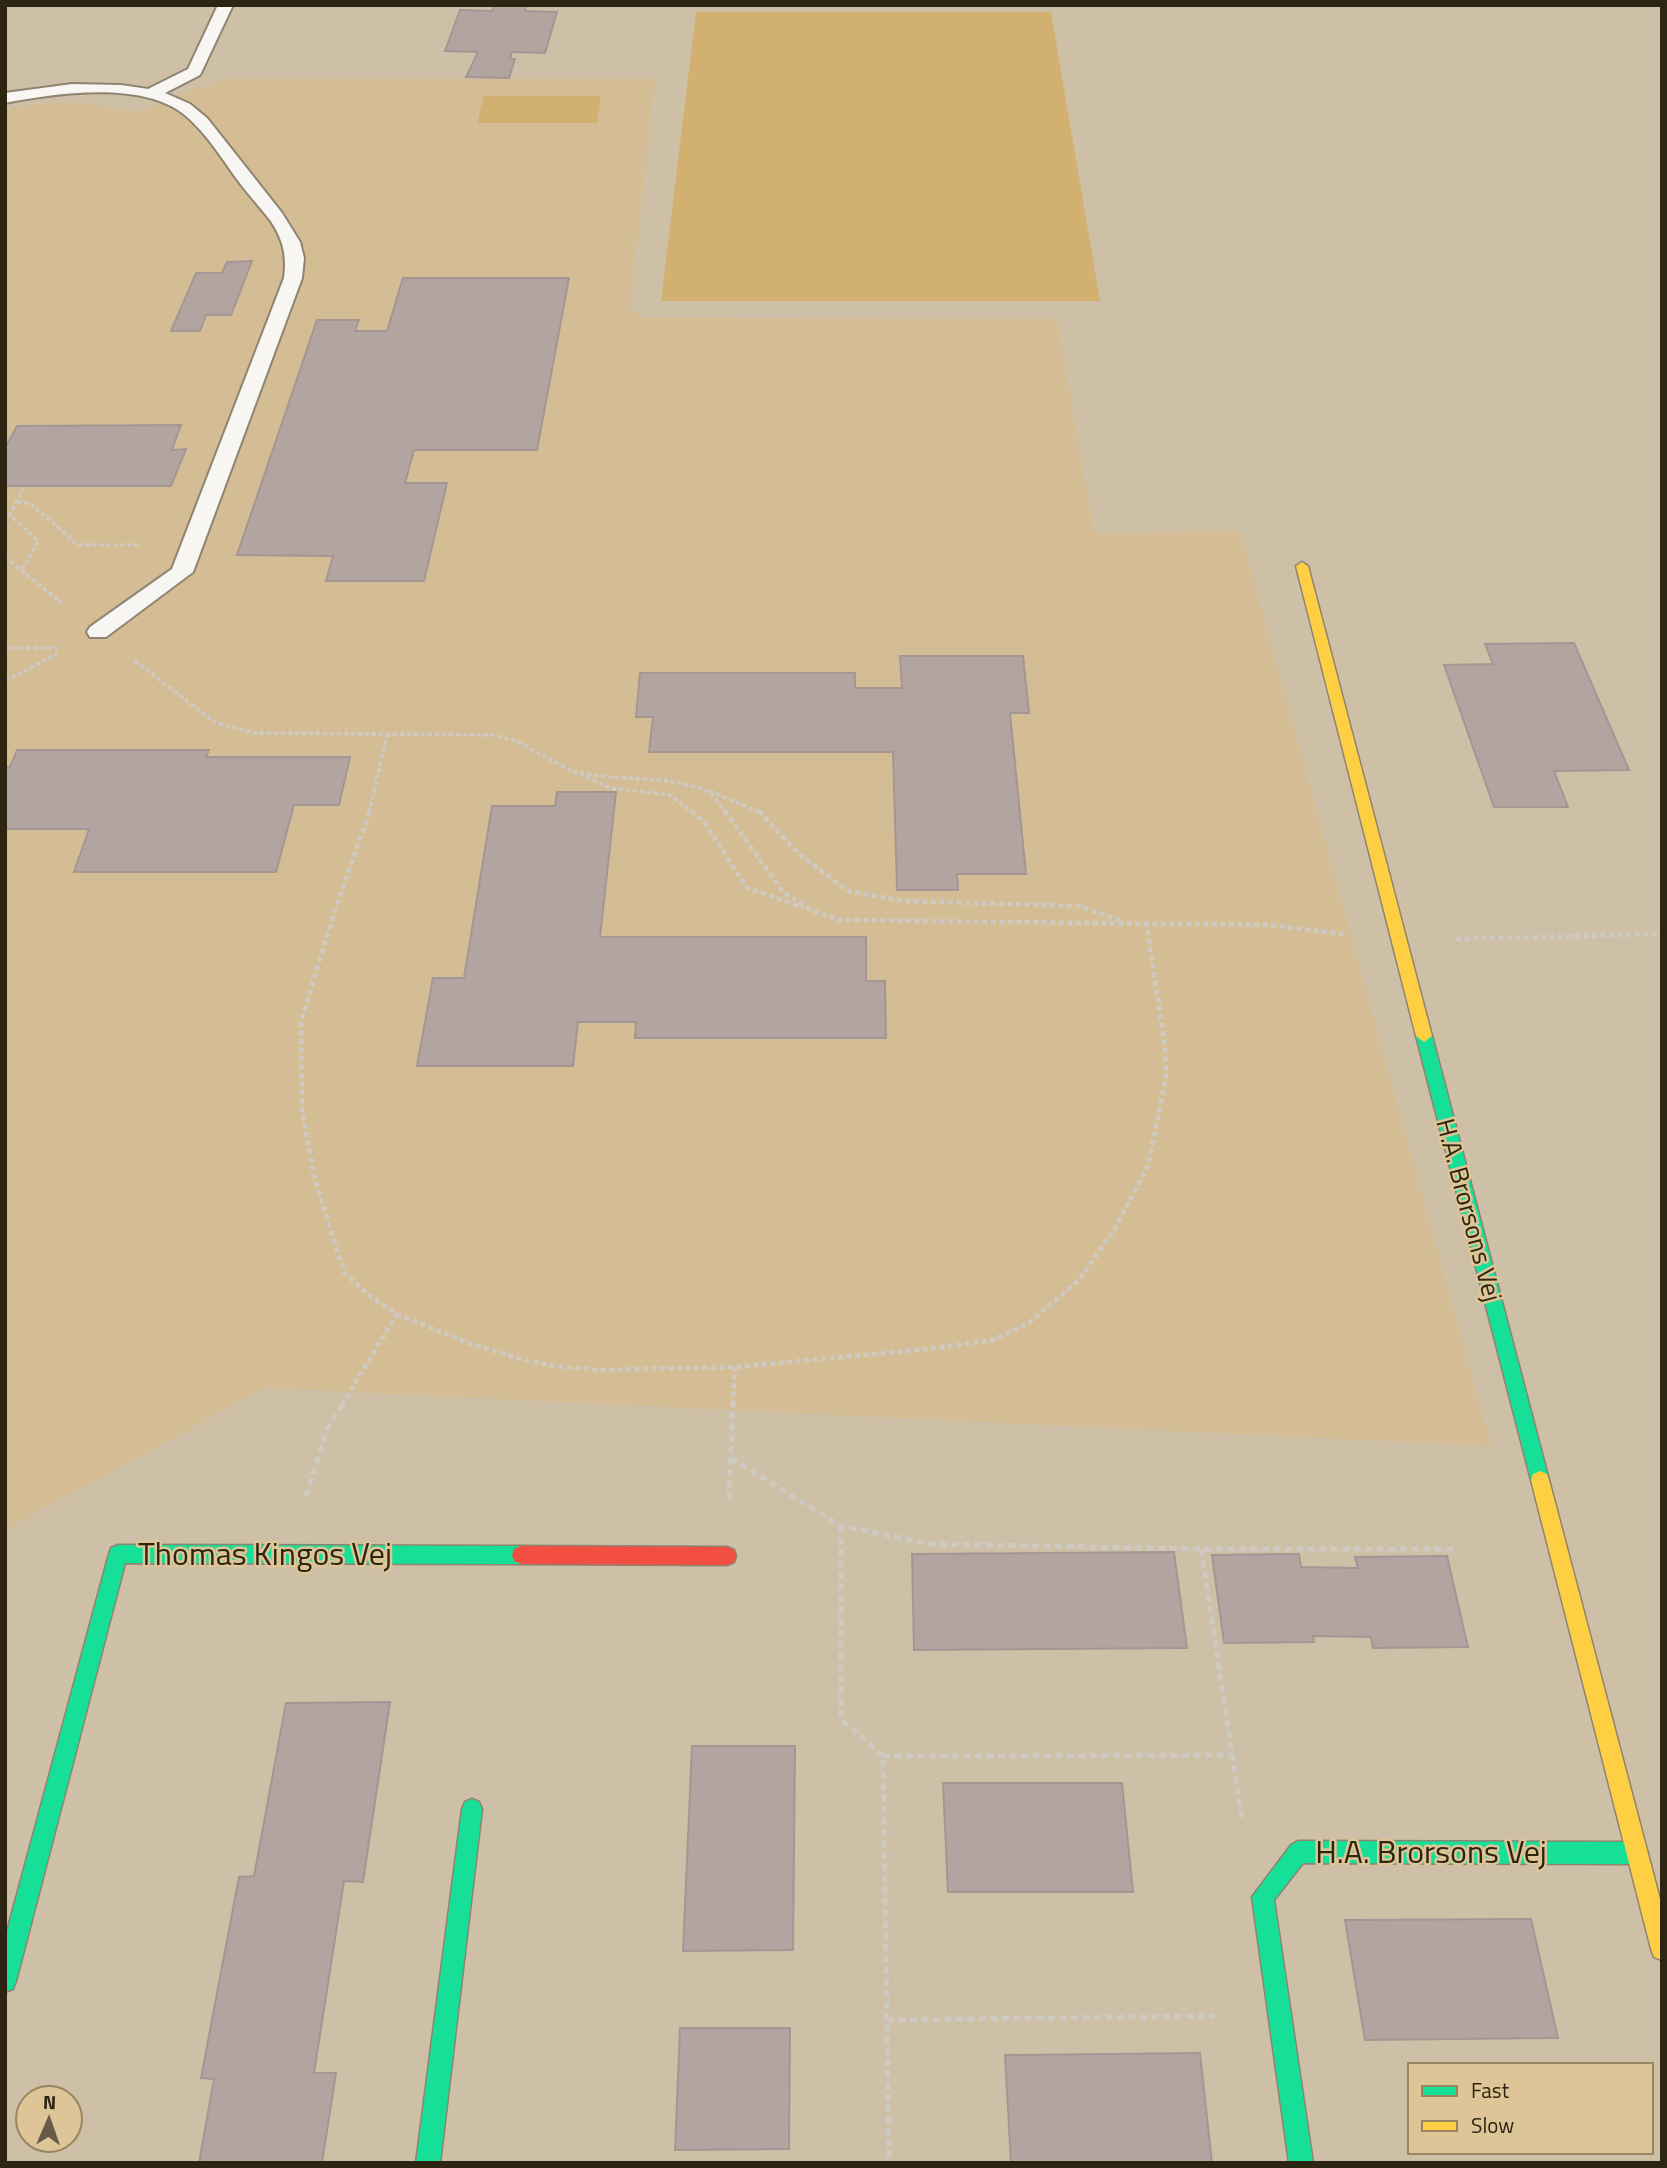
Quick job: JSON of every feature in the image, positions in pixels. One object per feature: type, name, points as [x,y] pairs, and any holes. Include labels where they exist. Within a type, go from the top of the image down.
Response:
[{"type":"street","name":"H.A. Brorsons Vej","points":[[1302,566],[1662,1949]]},
{"type":"street","name":"Thomas Kingos Vej","points":[[5,1981],[118,1554],[727,1556]]},
{"type":"street","points":[[429,2163],[472,1809]]},
{"type":"street","name":"H.A. Brorsons Vej","points":[[1263,1897],[1298,1852],[1637,1853]]},
{"type":"street","points":[[1263,1897],[1301,2163]]},
{"type":"lane","points":[[149,95],[194,72],[226,5]]},
{"type":"lane","points":[[5,99],[76,89],[110,89],[149,95],[185,108],[208,132],[285,229],[294,252],[293,278],[181,572],[98,632]]},
{"type":"path","points":[[22,570],[38,541],[10,515],[23,489]]},
{"type":"path","points":[[16,502],[30,503],[78,545],[192,545]]},
{"type":"path","points":[[5,557],[216,723],[253,733],[495,735],[521,743],[553,764],[610,788],[670,795],[705,823],[746,887],[839,920],[1270,925],[1398,940],[1662,934]]},
{"type":"path","points":[[5,648],[67,648],[5,681]]},
{"type":"path","points":[[387,735],[369,815],[336,907],[301,1021],[302,1112],[315,1180],[344,1272],[368,1295],[397,1314],[471,1344],[553,1366],[599,1370],[735,1367],[928,1349],[993,1340],[1030,1322],[1079,1280],[1114,1230],[1148,1166],[1166,1077],[1165,1045],[1146,922]]},
{"type":"path","points":[[576,773],[696,784],[760,812],[800,855],[848,891],[904,901],[1079,906],[1126,922]]},
{"type":"path","points":[[696,784],[713,795],[784,893],[813,911]]},
{"type":"path","points":[[291,1555],[313,1467],[327,1429],[397,1314]]},
{"type":"path","points":[[727,1556],[735,1367]]},
{"type":"path","points":[[731,1458],[841,1526],[931,1544],[1201,1549],[1455,1549]]},
{"type":"path","points":[[841,1526],[841,1719],[883,1756],[1232,1755]]},
{"type":"path","points":[[1201,1549],[1249,1872],[1263,1897]]},
{"type":"path","points":[[883,1756],[889,2163]]},
{"type":"path","points":[[887,2020],[1280,2015]]},
{"type":"shaded area","points":[[696,12],[1051,12],[1100,301],[661,301]]},
{"type":"shaded area","points":[[222,79],[655,79],[630,310],[643,318],[1057,319],[1094,533],[1240,531],[1491,1446],[265,1388],[5,1530],[5,109],[48,103],[84,103],[136,112]]},
{"type":"shaded area","points":[[484,96],[601,96],[597,123],[477,123]]},
{"type":"building","points":[[494,5],[526,5],[525,11],[557,12],[545,53],[512,52],[510,59],[515,59],[509,78],[466,77],[478,52],[445,51],[460,10],[492,11]]},
{"type":"building","points":[[252,261],[231,315],[206,315],[200,331],[171,331],[196,273],[222,273],[227,262]]},
{"type":"building","points":[[403,278],[569,278],[537,450],[414,450],[405,483],[447,483],[424,581],[326,581],[333,556],[237,555],[317,320],[359,320],[355,331],[387,331]]},
{"type":"building","points":[[181,425],[172,450],[186,449],[171,486],[5,486],[5,448],[17,426]]},
{"type":"building","points":[[1574,643],[1629,770],[1554,771],[1568,807],[1494,807],[1444,665],[1493,664],[1485,644]]},
{"type":"building","points":[[900,656],[1023,656],[1029,713],[1010,713],[1026,874],[957,874],[958,890],[897,890],[893,752],[649,752],[653,717],[636,717],[640,673],[855,673],[855,688],[902,688]]},
{"type":"building","points":[[17,750],[209,750],[206,757],[350,757],[339,805],[294,805],[276,872],[74,872],[89,829],[5,829],[5,767],[10,767]]},
{"type":"building","points":[[557,792],[616,792],[600,937],[866,937],[866,981],[885,981],[886,1038],[635,1038],[636,1022],[578,1022],[573,1066],[417,1066],[433,978],[464,978],[492,806],[555,806]]},
{"type":"building","points":[[1174,1552],[1187,1648],[914,1650],[912,1554]]},
{"type":"building","points":[[1299,1554],[1301,1567],[1358,1568],[1355,1557],[1447,1556],[1468,1647],[1373,1648],[1371,1637],[1313,1636],[1314,1642],[1224,1643],[1212,1555]]},
{"type":"building","points":[[390,1702],[363,1882],[344,1881],[314,2073],[336,2073],[322,2163],[199,2163],[214,2079],[201,2078],[239,1877],[254,1876],[286,1703]]},
{"type":"building","points":[[692,1746],[795,1746],[793,1950],[683,1951]]},
{"type":"building","points":[[943,1783],[1122,1783],[1133,1892],[948,1892]]},
{"type":"building","points":[[1531,1919],[1558,2038],[1365,2040],[1345,1920]]},
{"type":"building","points":[[680,2028],[790,2028],[789,2149],[675,2150]]},
{"type":"building","points":[[1200,2053],[1212,2163],[1011,2163],[1005,2055]]},
{"type":"traffic: fast","points":[[1424,1036],[1540,1480]]},
{"type":"traffic: fast","points":[[5,1981],[118,1554],[521,1555]]},
{"type":"traffic: fast","points":[[428,2163],[472,1809]]},
{"type":"traffic: fast","points":[[1301,2163],[1263,1897],[1298,1852],[1637,1853]]},
{"type":"traffic: slow","points":[[1302,566],[1424,1036]]},
{"type":"traffic: slow","points":[[1540,1480],[1662,1949]]},
{"type":"traffic: jam","points":[[521,1555],[727,1556]]}]
